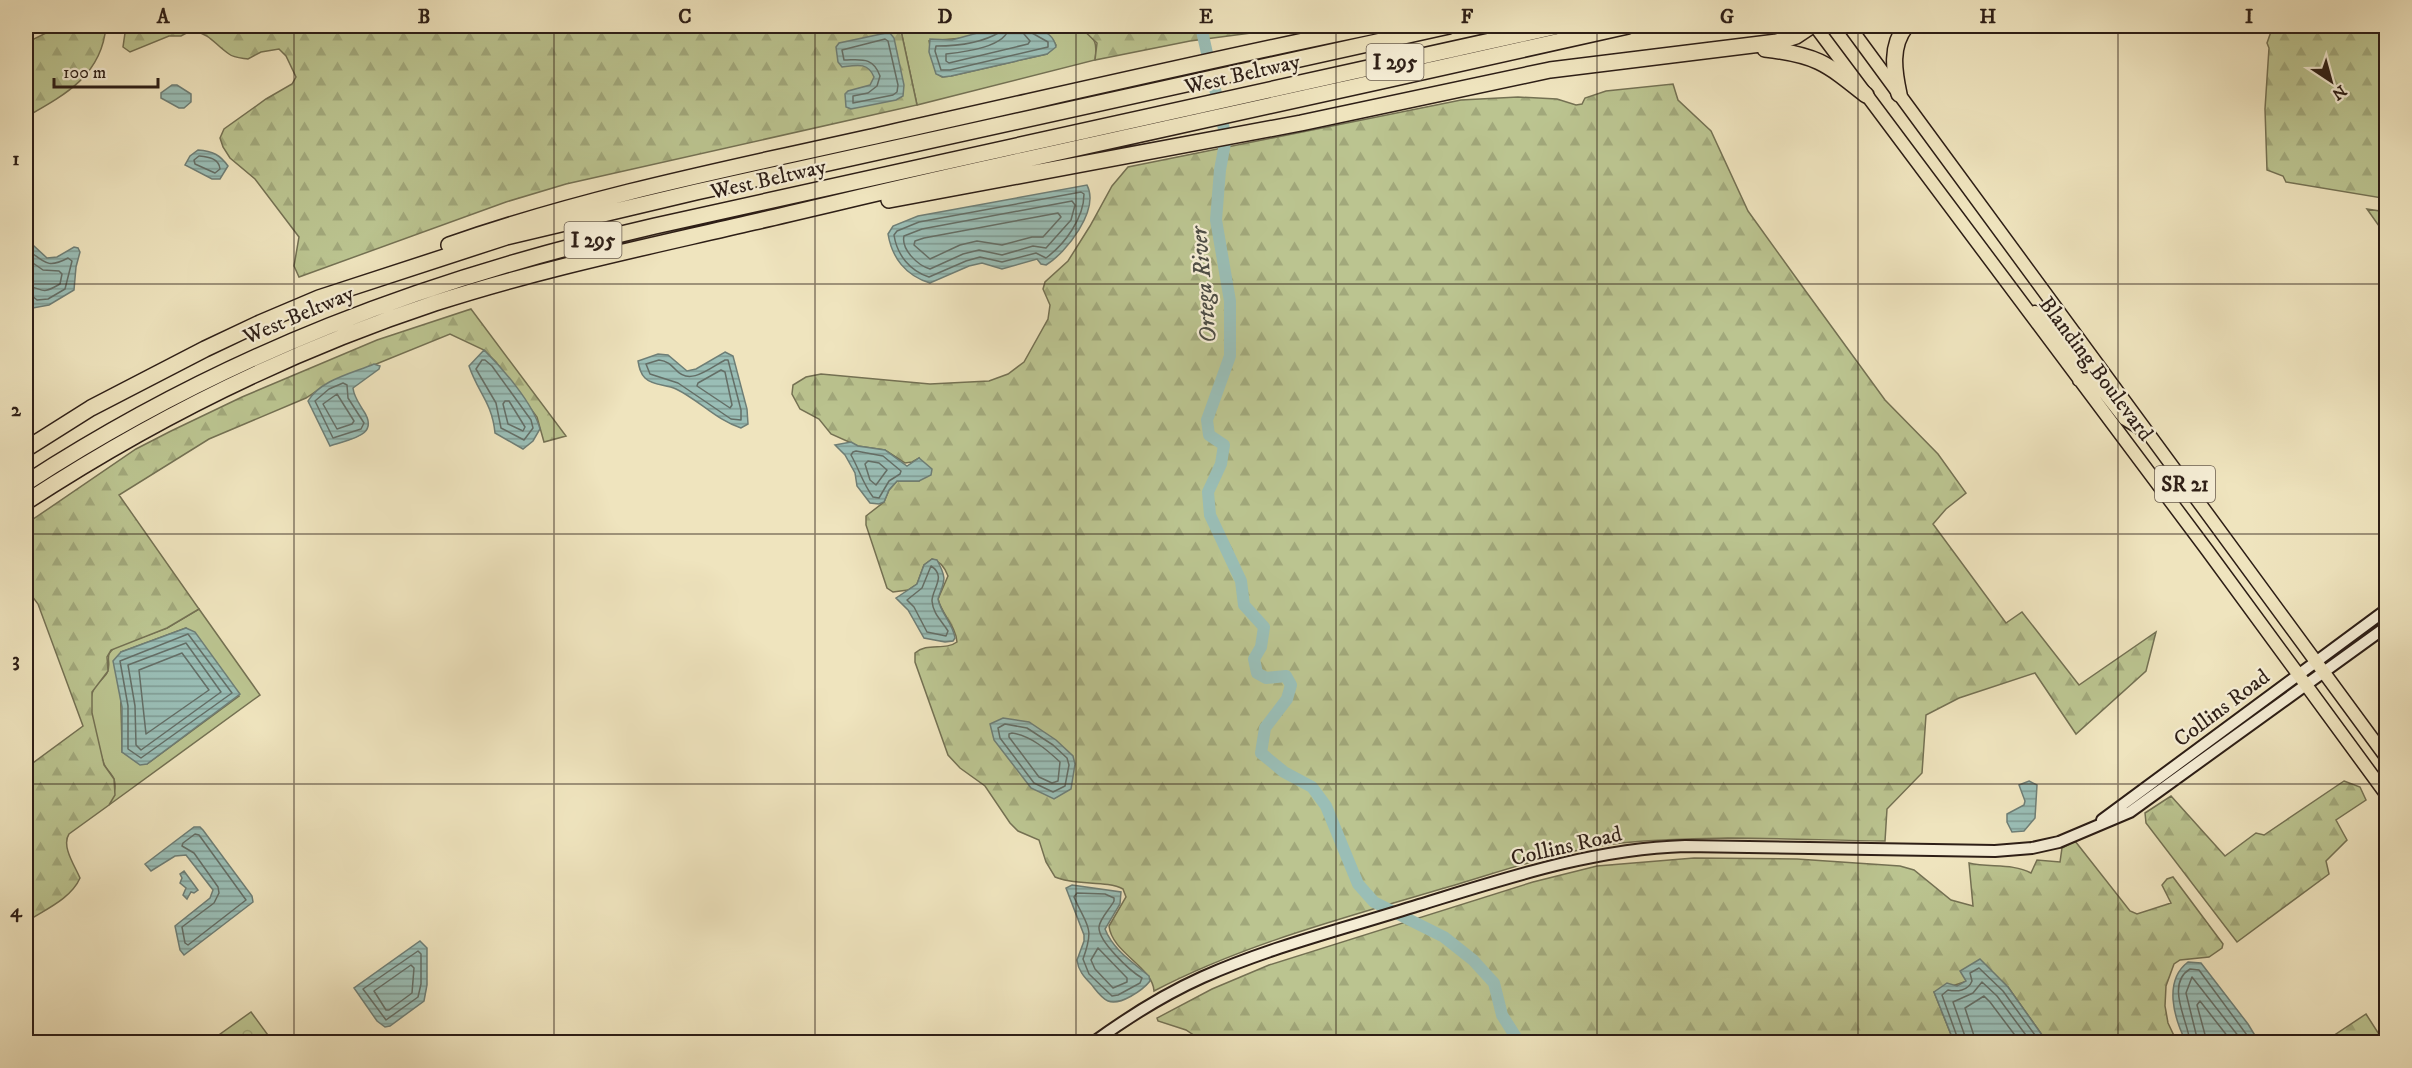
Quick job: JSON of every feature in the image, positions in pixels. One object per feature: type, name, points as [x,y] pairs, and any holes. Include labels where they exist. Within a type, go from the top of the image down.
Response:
[{"type":"highway","points":[[1225,56],[1328,26]]},
{"type":"highway","points":[[319,298],[388,266],[493,229],[589,202],[1189,64],[1375,26]]},
{"type":"highway","name":"West Beltway","points":[[26,449],[91,408],[205,349],[319,298],[467,249],[548,226],[1449,26]]},
{"type":"highway","name":"West Beltway","points":[[26,483],[105,433],[252,357],[340,320],[451,280],[602,238],[1558,26]]},
{"type":"highway","points":[[26,502],[115,447],[198,401],[357,332],[510,279],[594,257],[756,222],[911,184],[1628,26]]},
{"type":"highway","points":[[756,222],[829,211],[1301,123],[1550,70],[1750,47],[1789,39],[1813,26]]},
{"type":"highway","points":[[1899,94],[1895,51],[1906,26]]},
{"type":"highway","points":[[1750,47],[1809,56],[1831,67],[1866,95]]},
{"type":"main road","name":"Blanding Boulevard","points":[[1813,26],[2023,302],[2386,794]]},
{"type":"main road","name":"Blanding Boulevard","points":[[1849,26],[2386,757]]},
{"type":"main road","points":[[2023,302],[2051,325],[2080,362],[2099,367]]},
{"type":"main road","points":[[2079,380],[2089,379],[2096,382],[2125,419],[2147,432]]},
{"type":"street","name":"Collins Road","points":[[1094,1042],[1158,1001],[1200,978],[1247,959],[1355,924],[1557,864],[1636,849],[1720,845],[2001,851],[2046,845],[2079,835],[2301,680],[2386,610]]},
{"type":"street","name":"Collins Road","points":[[2320,666],[2386,627]]},
{"type":"green space","points":[[60,26],[106,26],[103,43],[89,71],[79,82],[26,117],[26,39],[32,40]]},
{"type":"green space","points":[[126,26],[900,26],[917,105],[566,184],[506,202],[299,277],[294,266],[299,237],[255,179],[230,158],[220,138],[224,129],[266,99],[292,84],[296,77],[286,56],[279,49],[261,52],[248,59],[236,57],[209,37],[192,30],[181,36],[169,36],[130,52],[123,47]]},
{"type":"green space","points":[[900,26],[1005,26],[1079,26],[1094,40],[1095,60],[917,105]],"holes":[[[1005,26],[1041,30],[1052,38],[1056,45],[1047,54],[951,76],[942,77],[936,73],[929,41],[963,38]]]},
{"type":"green space","points":[[1079,26],[1279,26],[1095,60],[1097,43]]},
{"type":"green space","points":[[2273,26],[2386,26],[2386,184],[2382,198],[2286,182],[2283,176],[2267,170],[2265,109],[2269,48],[2267,43]]},
{"type":"green space","points":[[1673,84],[1678,100],[1711,131],[1748,211],[1885,400],[1938,454],[1966,493],[1946,509],[1933,524],[2006,623],[2022,612],[2079,685],[2156,632],[2146,671],[2076,734],[2035,673],[1959,698],[1926,715],[1922,773],[1887,809],[1885,841],[1687,839],[1598,846],[1553,856],[1295,933],[1223,959],[1154,991],[1147,975],[1112,936],[1109,926],[1126,897],[1123,889],[1055,877],[1046,862],[1039,840],[1018,831],[985,786],[960,768],[948,755],[915,662],[915,653],[920,650],[952,645],[957,642],[938,599],[948,576],[946,570],[938,561],[932,559],[924,565],[917,584],[908,590],[893,592],[887,588],[866,525],[866,516],[884,502],[889,490],[897,481],[919,481],[919,458],[905,463],[885,450],[858,446],[831,434],[819,419],[800,409],[792,394],[793,385],[806,377],[821,374],[930,384],[989,381],[1008,374],[1024,362],[1048,319],[1050,305],[1043,289],[1045,282],[1068,261],[1112,186],[1128,167],[1461,100],[1518,97],[1557,99],[1576,105],[1582,104],[1585,98],[1606,91]]},
{"type":"green space","points":[[2367,209],[2386,212],[2386,236]]},
{"type":"green space","points":[[471,309],[566,436],[544,442],[537,417],[496,362],[484,350],[450,334],[327,384],[306,398],[209,439],[119,495],[199,609],[167,628],[111,650],[107,657],[108,671],[92,692],[92,713],[104,765],[114,779],[115,795],[109,805],[69,834],[68,850],[80,878],[76,885],[56,903],[26,922],[26,768],[83,726],[38,604],[26,588],[26,524],[136,449],[171,431],[242,397],[377,340]]},
{"type":"green space","points":[[199,609],[260,695],[109,805],[115,783],[104,764],[96,738],[91,707],[93,691],[107,673],[109,655],[113,649],[167,628]],"holes":[[[186,628],[239,696],[147,764],[122,752],[121,652]]]},
{"type":"green space","points":[[2344,781],[2360,787],[2366,800],[2336,820],[2347,840],[2326,861],[2329,874],[2237,942],[2146,823],[2145,813],[2171,796],[2225,856],[2256,833],[2264,835]]},
{"type":"green space","points":[[2075,841],[2130,911],[2137,914],[2171,903],[2162,885],[2167,879],[2173,877],[2223,944],[2222,948],[2209,957],[2180,960],[2174,964],[2166,986],[2165,1006],[2168,1023],[2177,1042],[2047,1042],[2008,987],[1967,981],[1934,992],[1954,1042],[1204,1042],[1186,1030],[1158,1021],[1157,1018],[1212,989],[1269,965],[1533,882],[1597,866],[1694,858],[1797,859],[1900,866],[1914,870],[1951,900],[1973,906],[1969,863],[2016,868],[2031,873],[2037,860],[2060,862],[2062,848]]},
{"type":"green space","points":[[251,1012],[273,1042],[209,1042]]},
{"type":"green space","points":[[2366,1014],[2384,1042],[2324,1042]]},
{"type":"water","points":[[1024,26],[1041,30],[1053,39],[1056,47],[1047,54],[951,76],[943,77],[936,74],[929,52],[930,39],[952,40],[999,27]]},
{"type":"water","points":[[890,33],[894,38],[904,85],[903,96],[896,100],[851,109],[846,107],[845,94],[848,91],[870,85],[874,77],[872,72],[865,67],[857,65],[842,67],[838,62],[836,47],[839,43]]},
{"type":"water","points":[[172,85],[177,85],[191,94],[191,102],[184,108],[179,108],[161,98],[161,93]]},
{"type":"water","points":[[198,150],[216,154],[228,166],[220,179],[212,179],[185,165],[190,156]]},
{"type":"water","points":[[1087,185],[1090,195],[1089,206],[1079,230],[1063,251],[1046,265],[1041,264],[1037,259],[1002,269],[982,263],[969,266],[930,283],[907,271],[897,258],[890,243],[888,234],[893,226],[918,216]]},
{"type":"water","points":[[34,246],[47,258],[57,257],[74,247],[78,248],[80,252],[74,290],[49,305],[33,308],[26,296],[26,249]]},
{"type":"water","points":[[484,350],[531,408],[540,429],[533,441],[523,449],[495,433],[488,405],[469,366]]},
{"type":"water","points":[[725,352],[733,356],[747,409],[748,424],[741,428],[724,420],[676,389],[648,381],[641,372],[638,361],[658,354],[668,355],[687,371],[696,369]]},
{"type":"water","points":[[374,364],[380,366],[379,369],[353,388],[368,419],[366,431],[354,438],[330,446],[308,401],[313,394],[329,382]]},
{"type":"water","points":[[851,442],[858,446],[885,450],[907,466],[919,458],[932,469],[931,475],[919,481],[897,481],[889,490],[884,502],[870,503],[857,486],[855,473],[845,455],[835,445]]},
{"type":"water","points":[[932,559],[937,560],[943,572],[944,580],[938,599],[954,633],[953,641],[945,642],[924,638],[908,610],[896,598],[917,584],[924,565]]},
{"type":"water","points":[[186,628],[195,632],[240,694],[147,764],[140,765],[122,752],[122,707],[113,661],[121,652]]},
{"type":"water","points":[[1003,718],[1029,722],[1056,740],[1073,756],[1075,764],[1071,789],[1054,799],[1031,788],[994,740],[990,724]]},
{"type":"water","points":[[2029,781],[2037,785],[2035,818],[2024,831],[2012,832],[2007,822],[2007,814],[2024,805],[2025,801],[2019,785]]},
{"type":"water","points":[[194,827],[200,827],[203,830],[252,896],[253,902],[184,955],[180,950],[175,926],[210,898],[213,890],[186,855],[175,856],[151,871],[145,864]]},
{"type":"water","points":[[184,871],[198,890],[191,892],[187,899],[183,895],[186,888],[180,883],[182,878],[180,874]]},
{"type":"water","points":[[1072,885],[1121,892],[1120,904],[1105,929],[1118,950],[1149,976],[1150,981],[1131,996],[1119,1001],[1108,1001],[1099,994],[1080,970],[1077,960],[1084,935],[1066,888]]},
{"type":"water","points":[[420,941],[427,948],[427,985],[424,1001],[390,1026],[385,1027],[377,1021],[354,988]]},
{"type":"water","points":[[1980,959],[2008,987],[2047,1042],[1954,1042],[1934,992],[1947,983],[1957,986],[1966,981],[1960,971]]},
{"type":"water","points":[[2188,962],[2201,963],[2259,1042],[2186,1042],[2175,1011],[2173,989],[2180,970]]},
{"type":"waterway","name":"Ortega River","points":[[1203,26],[1202,31],[1226,138],[1220,170],[1216,220],[1230,301],[1230,356],[1207,420],[1209,435],[1224,445],[1221,464],[1208,492],[1210,515],[1241,581],[1244,605],[1264,627],[1261,647],[1254,659],[1257,673],[1266,678],[1286,676],[1291,685],[1287,699],[1265,728],[1261,753],[1284,772],[1312,787],[1326,806],[1358,884],[1374,902],[1444,937],[1473,960],[1494,983],[1502,1015],[1519,1042]]}]
